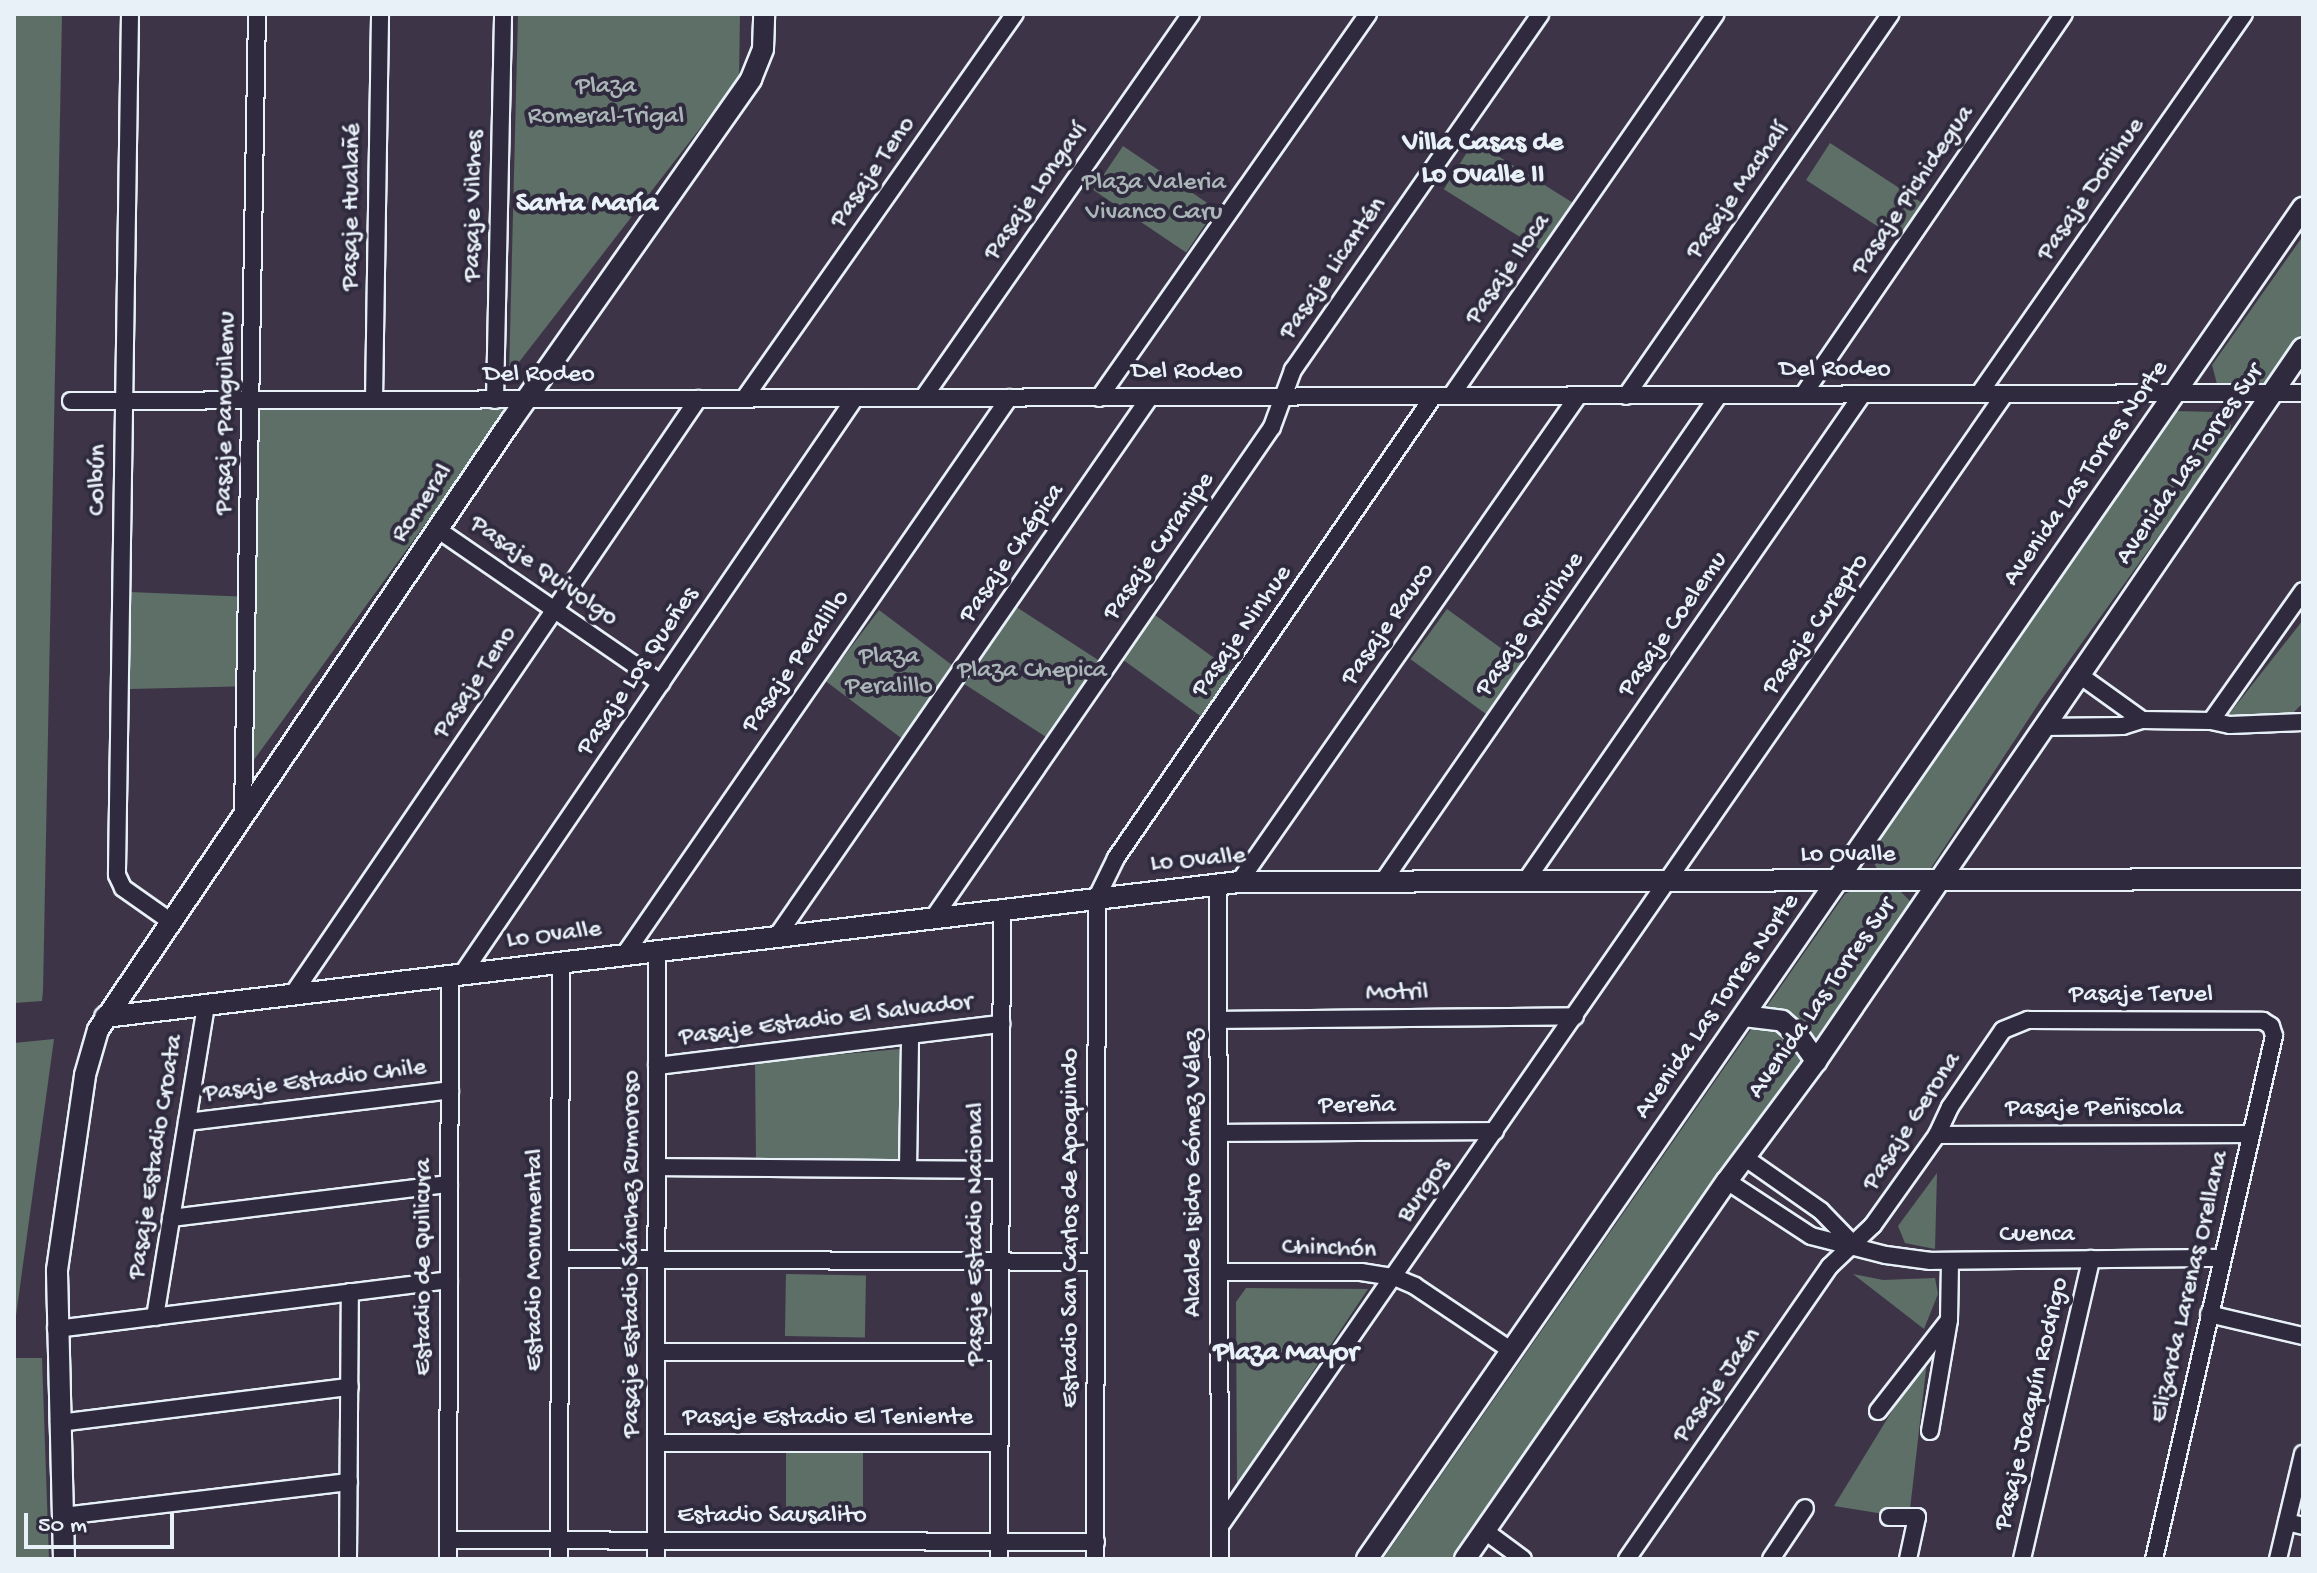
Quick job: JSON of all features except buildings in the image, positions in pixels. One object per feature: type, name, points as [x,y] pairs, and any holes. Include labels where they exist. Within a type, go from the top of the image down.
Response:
[{"type":"street","name":"Colbún","points":[[130,14],[117,875],[123,888],[170,921]]},
{"type":"street","name":"Pasaje Panguilemu","points":[[243,814],[257,14]]},
{"type":"street","name":"Pasaje Hualañé","points":[[374,400],[380,14]]},
{"type":"street","name":"Pasaje Vilches","points":[[495,400],[503,14]]},
{"type":"street","name":"Romeral","points":[[64,1559],[56,1329],[59,1242],[85,1075],[105,1017],[437,529],[757,70],[763,49],[764,14]]},
{"type":"street","name":"Pasaje Teno","points":[[744,399],[1015,14]]},
{"type":"street","name":"Pasaje Longaví","points":[[923,398],[1191,14]]},
{"type":"street","points":[[1099,398],[1368,14]]},
{"type":"street","name":"Pasaje Licantén","points":[[1283,397],[1293,370],[1540,14]]},
{"type":"street","name":"Pasaje Iloca","points":[[1451,396],[1716,14]]},
{"type":"street","name":"Pasaje Machalí","points":[[1626,396],[1891,14]]},
{"type":"street","name":"Pasaje Pichidegua","points":[[1803,395],[2064,14]]},
{"type":"street","name":"Pasaje Doñihue","points":[[1979,394],[2244,14]]},
{"type":"street","name":"Avenida Las Torres Norte","points":[[1367,1559],[2303,208]]},
{"type":"street","name":"Avenida Las Torres Sur","points":[[1469,1558],[1727,1181],[1816,1061],[1936,881],[2303,348]]},
{"type":"street","name":"Del Rodeo","points":[[71,401],[2303,393]]},
{"type":"street","name":"Pasaje Quirihue","points":[[1382,883],[1719,395]]},
{"type":"street","name":"Pasaje Coelemu","points":[[1525,882],[1862,395]]},
{"type":"street","name":"Pasaje Curepto","points":[[1668,882],[2004,395]]},
{"type":"street","name":"Pasaje Rauco","points":[[1239,882],[1578,396]]},
{"type":"street","name":"Pasaje Chépica","points":[[777,936],[1150,397]]},
{"type":"street","name":"Pasaje Curanipe","points":[[934,917],[1272,427],[1283,397]]},
{"type":"street","name":"Pasaje Ninhue","points":[[1097,897],[1116,858],[1433,397]]},
{"type":"street","name":"Pasaje Los Queñes","points":[[457,974],[661,683],[855,398]]},
{"type":"street","name":"Pasaje Peralillo","points":[[625,954],[1009,398]]},
{"type":"street","name":"Pasaje Teno","points":[[293,994],[698,399]]},
{"type":"street","name":"Pasaje Quivolgo","points":[[437,529],[661,683]]},
{"type":"street","points":[[2211,721],[2303,591]]},
{"type":"street","points":[[2078,674],[2142,720]]},
{"type":"street","points":[[2042,727],[2123,726],[2142,720],[2211,721],[2230,725],[2303,722]]},
{"type":"street","name":"Lo Ovalle","points":[[105,1017],[1239,882],[2303,879]]},
{"type":"street","name":"Burgos","points":[[1220,1526],[1668,882]]},
{"type":"street","name":"Alcalde Isidro Gómez Vélez","points":[[1218,884],[1220,1559]]},
{"type":"street","name":"Estadio San Carlos de Apoquindo","points":[[1096,1550],[1097,897]]},
{"type":"street","name":"Pasaje Estadio Nacional","points":[[999,1559],[1002,909]]},
{"type":"street","name":"Pasaje Estadio Sánchez Rumoroso","points":[[656,1559],[657,950]]},
{"type":"street","name":"Estadio Monumental","points":[[559,1559],[561,962]]},
{"type":"street","name":"Estadio de Quilicura","points":[[448,1559],[450,1090],[457,974]]},
{"type":"street","name":"Pasaje Estadio Croata","points":[[155,1317],[206,1005]]},
{"type":"street","name":"Motril","points":[[1219,1020],[1575,1016]]},
{"type":"street","points":[[1744,1016],[1782,1021],[1798,1035],[1816,1061]]},
{"type":"street","name":"Pasaje Teruel","points":[[2010,1025],[2028,1020],[2258,1020],[2271,1026]]},
{"type":"street","name":"Pasaje Estadio El Salvador","points":[[657,1066],[1001,1024]]},
{"type":"street","name":"Pasaje Gerona","points":[[1854,1245],[1937,1135],[1950,1107],[2010,1025]]},
{"type":"street","name":"Elizarda Larenas Orellana","points":[[2154,1559],[2274,1036],[2271,1026]]},
{"type":"street","points":[[908,1169],[910,1035]]},
{"type":"street","name":"Pasaje Estadio Chile","points":[[187,1122],[450,1090]]},
{"type":"street","name":"Pereña","points":[[1219,1133],[1495,1131]]},
{"type":"street","name":"Pasaje Peñiscola","points":[[1937,1135],[2251,1134]]},
{"type":"street","points":[[1744,1157],[1821,1211],[1854,1245]]},
{"type":"street","points":[[657,1167],[1001,1170]]},
{"type":"street","name":"Cuenca","points":[[1727,1181],[1811,1236],[1886,1255],[1950,1261],[2222,1258]]},
{"type":"street","points":[[171,1218],[449,1184]]},
{"type":"street","name":"Pasaje Jaén","points":[[1627,1559],[1830,1266],[1854,1245]]},
{"type":"street","points":[[560,1259],[1096,1262]]},
{"type":"street","name":"Pasaje Joaquín Rodrigo","points":[[2022,1559],[2091,1259]]},
{"type":"street","points":[[1930,1431],[1949,1320],[1950,1261]]},
{"type":"street","name":"Chinchón","points":[[1219,1272],[1361,1272],[1394,1277],[1415,1286],[1512,1351]]},
{"type":"street","points":[[56,1329],[449,1280]]},
{"type":"street","points":[[348,1559],[350,1292]]},
{"type":"street","points":[[2209,1314],[2303,1336]]},
{"type":"street","points":[[1878,1411],[1949,1320]]},
{"type":"street","points":[[656,1352],[1000,1352]]},
{"type":"street","points":[[59,1423],[350,1387]]},
{"type":"street","name":"Pasaje Estadio El Teniente","points":[[656,1443],[999,1443]]},
{"type":"street","points":[[2278,1559],[2295,1524],[2303,1454]]},
{"type":"street","points":[[63,1516],[349,1482]]},
{"type":"street","points":[[1771,1559],[1805,1508]]},
{"type":"street","points":[[1889,1517],[1917,1517],[1908,1559]]},
{"type":"street","points":[[1485,1531],[1523,1559]]},
{"type":"street","name":"Estadio Sausalito","points":[[448,1540],[999,1542],[1096,1550]]},
{"type":"green space","points":[[14,14],[62,14],[43,990],[42,1001],[14,1003]]},
{"type":"green space","name":"Plaza Romeral-Trigal","points":[[518,14],[740,14],[739,78],[509,375]]},
{"type":"green space","points":[[1474,141],[1573,203],[1543,251],[1444,189]]},
{"type":"green space","points":[[1830,143],[1923,203],[1899,240],[1806,180]]},
{"type":"green space","name":"Plaza Valeria Vivanco Caru","points":[[1123,146],[1216,209],[1186,253],[1093,190]]},
{"type":"green space","points":[[2303,236],[2303,332],[2265,387],[2217,384],[2212,365]]},
{"type":"green space","points":[[509,409],[253,761],[255,686],[130,689],[129,592],[251,597],[254,410]]},
{"type":"green space","points":[[2173,411],[2218,412],[2231,425],[2228,439],[2041,700],[1927,874],[1878,870],[1872,860],[1875,843]]},
{"type":"green space","name":"Plaza Chepica","points":[[1015,606],[1100,661],[1049,739],[964,684]]},
{"type":"green space","points":[[1447,609],[1524,665],[1487,715],[1411,659]]},
{"type":"green space","name":"Plaza Peralillo","points":[[879,610],[956,668],[902,739],[825,681]]},
{"type":"green space","points":[[1155,615],[1236,674],[1204,718],[1123,659]]},
{"type":"green space","points":[[2303,620],[2303,703],[2290,716],[2226,718]]},
{"type":"green space","points":[[1898,889],[1911,902],[1454,1559],[1383,1559],[1845,894],[1854,890]]},
{"type":"green space","points":[[54,1039],[14,1330],[14,1043]]},
{"type":"green space","points":[[900,1049],[898,1163],[756,1161],[755,1062]]},
{"type":"green space","points":[[1937,1173],[1935,1249],[1905,1243],[1898,1226]]},
{"type":"green space","points":[[786,1274],[866,1275],[865,1337],[785,1336]]},
{"type":"green space","points":[[1853,1274],[1883,1280],[1935,1278],[1938,1294],[1924,1329]]},
{"type":"green space","points":[[1246,1288],[1368,1289],[1237,1485],[1236,1302]]},
{"type":"green space","points":[[1928,1352],[1909,1518],[1834,1506]]},
{"type":"green space","points":[[14,1358],[42,1358],[49,1559],[14,1559]]},
{"type":"green space","points":[[786,1449],[863,1449],[863,1520],[786,1520]]},
{"type":"district","name":"Villa Casas de Lo Ovalle II","points":[[1483,160]]},
{"type":"district","name":"Santa María","points":[[587,205]]},
{"type":"district","name":"Plaza Mayor","points":[[1286,1354]]}]
